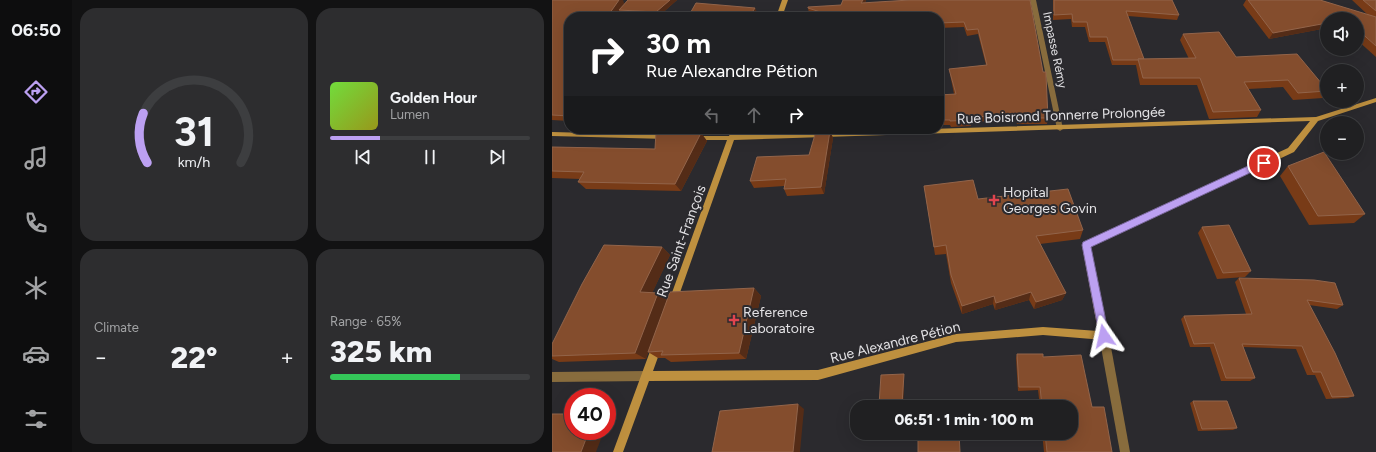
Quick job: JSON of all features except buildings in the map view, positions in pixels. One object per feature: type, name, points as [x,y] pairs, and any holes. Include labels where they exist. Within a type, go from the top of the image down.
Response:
[{"type":"street","points":[[781,12],[785,0]]},
{"type":"street","name":"Impasse Rémy","points":[[1033,0],[1060,129]]},
{"type":"street","name":"Rue Boisrond Tonnerre Prolongée","points":[[944,132],[1316,119],[1376,100]]},
{"type":"street","points":[[1125,452],[1086,245],[1291,150],[1316,119]]},
{"type":"street","points":[[552,134],[677,137]]},
{"type":"street","name":"Rue Saint-François","points":[[670,310],[734,134]]},
{"type":"street","name":"Rue Boisrond Tonnerre Prolongée","points":[[685,137],[732,138],[878,134]]},
{"type":"street","name":"Rue Alexandre Pétion","points":[[552,377],[818,375],[956,338],[1043,331],[1104,336]]},
{"type":"street","points":[[618,452],[660,339]]},
{"type":"place","name":"Hopital Georges Govin","points":[[994,200]]},
{"type":"place","name":"Reference Laboratoire","points":[[734,320]]},
{"type":"route","points":[[1104,336],[1086,245],[1264,163]]}]
